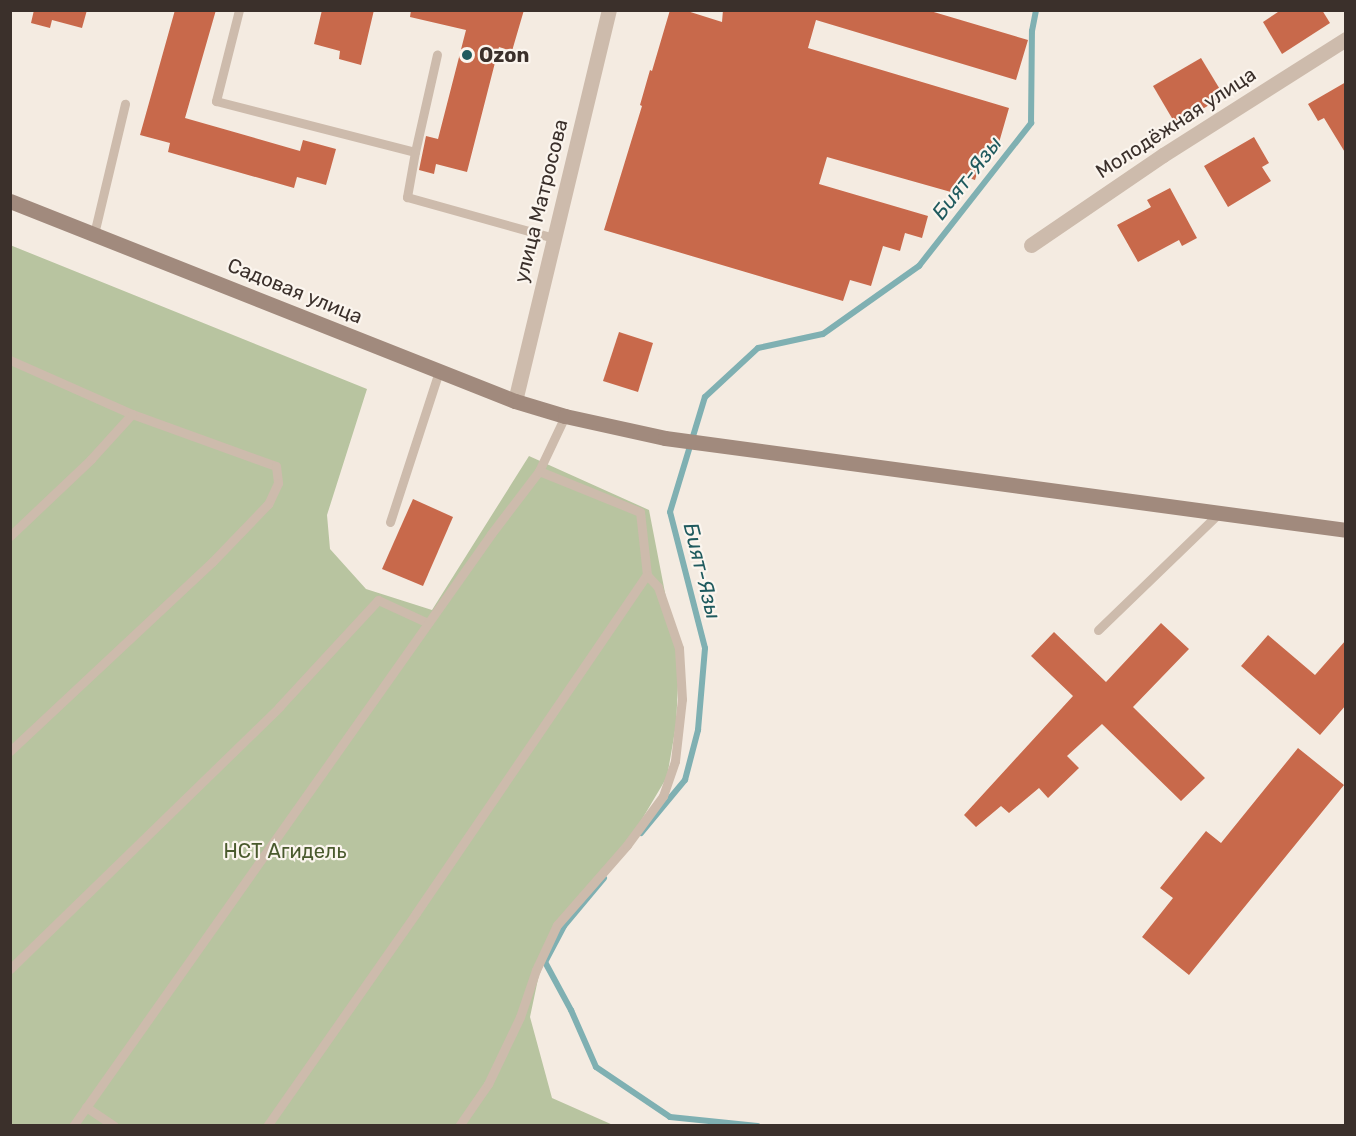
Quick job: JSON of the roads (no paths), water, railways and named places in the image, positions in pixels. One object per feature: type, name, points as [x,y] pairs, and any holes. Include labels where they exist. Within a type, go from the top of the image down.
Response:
[{"type":"main road","name":"Садовая улица","points":[[10,201],[515,401],[565,417],[676,440],[1346,530]]},
{"type":"street","name":"улица Матросова","points":[[515,401],[609,10]]},
{"type":"street","name":"Молодёжная улица","points":[[1031,245],[1163,155],[1346,39]]},
{"type":"lane","points":[[239,10],[216,101],[414,152]]},
{"type":"lane","points":[[437,54],[414,152],[407,196],[554,238]]},
{"type":"lane","points":[[94,234],[125,104]]},
{"type":"lane","points":[[10,360],[132,414],[276,466],[279,483],[268,504],[212,562],[10,751]]},
{"type":"lane","points":[[390,522],[439,371]]},
{"type":"lane","points":[[10,536],[91,459],[132,414]]},
{"type":"lane","points":[[73,1125],[428,622],[539,471],[565,417]]},
{"type":"lane","points":[[459,1125],[488,1084],[520,1017],[536,970],[557,925],[627,845],[663,796],[675,761],[682,699],[679,648],[658,587],[647,574],[640,512],[539,471]]},
{"type":"lane","points":[[1098,630],[1218,514]]},
{"type":"lane","points":[[267,1125],[422,904],[647,574]]},
{"type":"lane","points":[[10,969],[279,707],[378,600],[428,622]]},
{"type":"lane","points":[[86,1107],[114,1125]]},
{"type":"waterway","name":"Бият-Язы","points":[[641,833],[685,780],[698,730],[705,648],[670,512],[705,397],[758,348],[823,334],[919,266],[1031,123],[1032,31],[1036,10]]},
{"type":"waterway","name":"Бият-Язы","points":[[604,878],[564,926],[545,962],[571,1010],[596,1067],[670,1117],[758,1126]]},
{"type":"place","name":"Ozon","points":[[467,55]]},
{"type":"park label","name":"НСТ Агидель","points":[[285,851]]}]
